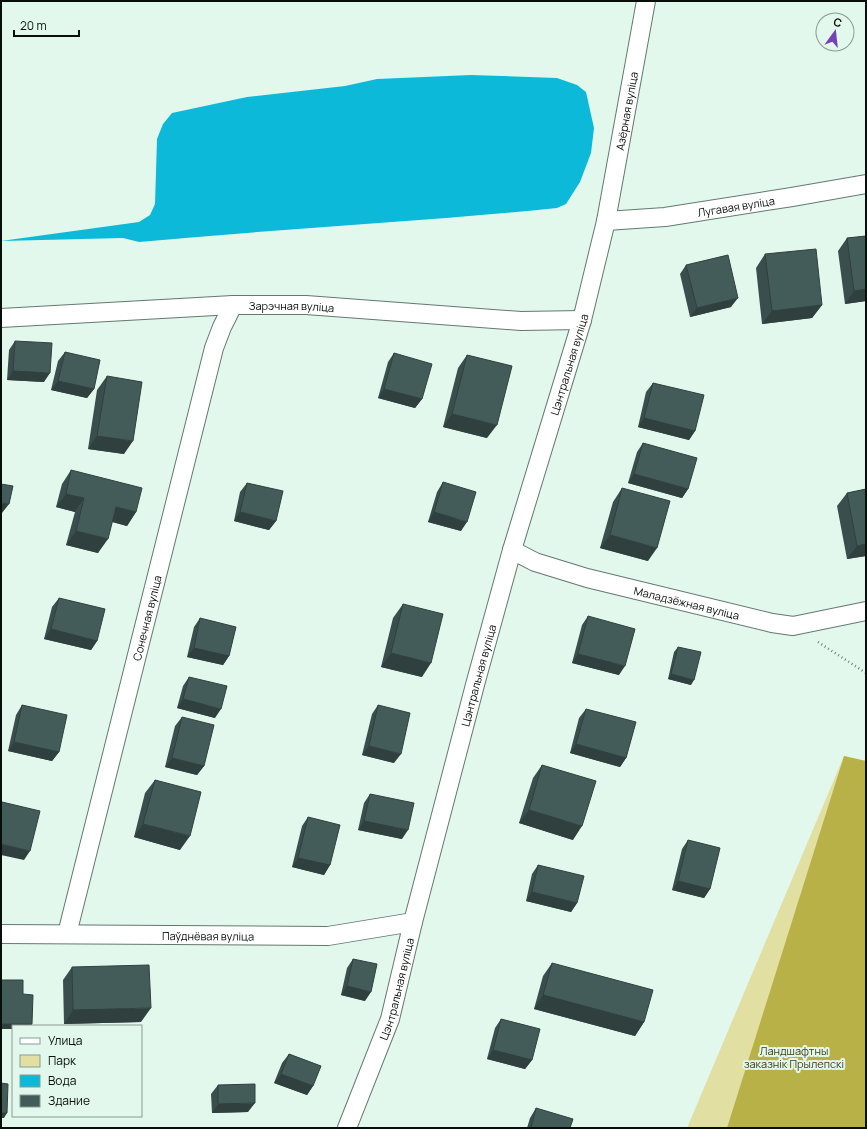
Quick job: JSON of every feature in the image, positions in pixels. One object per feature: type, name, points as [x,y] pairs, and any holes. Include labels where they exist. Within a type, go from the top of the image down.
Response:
[{"type":"street","name":"Азёрная вуліца","points":[[606,221],[646,1]]},
{"type":"street","name":"Лугавая вуліца","points":[[606,221],[665,217],[866,184]]},
{"type":"street","name":"Цэнтральная вуліца","points":[[347,1128],[390,1019],[476,680],[512,550],[582,320],[606,221]]},
{"type":"street","name":"Зарэчная вуліца","points":[[1,318],[233,305],[306,305],[522,321],[582,320]]},
{"type":"street","name":"Сонечная вуліца","points":[[67,934],[214,348],[233,305]]},
{"type":"street","name":"Маладзёжная вуліца","points":[[512,550],[535,562],[587,578],[740,616],[793,626],[866,611]]},
{"type":"street","name":"Паўднёвая вуліца","points":[[1,934],[328,936],[414,922]]},
{"type":"path","points":[[793,626],[866,673]]},
{"type":"green space","name":"Ландшафтны заказнік Прылепскі","points":[[844,756],[866,761],[866,1128],[687,1128]]},
{"type":"green space","name":"Ландшафтны заказнік Прылепскі","points":[[844,756],[866,761],[866,1128],[727,1128]]},
{"type":"water","points":[[471,75],[557,78],[577,85],[586,92],[594,128],[591,153],[580,182],[566,204],[557,208],[505,213],[139,242],[123,238],[1,241],[139,222],[150,215],[155,204],[157,139],[163,124],[172,113],[247,97],[345,86],[377,79]]},
{"type":"building","points":[[866,236],[866,289],[854,291],[847,238]]},
{"type":"building","points":[[816,249],[822,305],[772,311],[765,254]]},
{"type":"building","points":[[728,255],[738,298],[697,308],[686,265]]},
{"type":"building","points":[[15,341],[52,343],[50,373],[13,371]]},
{"type":"building","points":[[65,352],[100,360],[94,389],[58,381]]},
{"type":"building","points":[[394,353],[432,364],[422,399],[384,389]]},
{"type":"building","points":[[467,355],[512,366],[497,425],[452,414]]},
{"type":"building","points":[[107,376],[142,382],[133,441],[97,436]]},
{"type":"building","points":[[653,383],[704,395],[695,431],[644,418]]},
{"type":"building","points":[[643,443],[697,458],[688,489],[634,474]]},
{"type":"building","points":[[71,470],[142,488],[136,512],[116,507],[108,539],[76,531],[84,498],[66,494]]},
{"type":"building","points":[[443,482],[476,492],[467,522],[434,512]]},
{"type":"building","points":[[247,483],[283,491],[276,521],[240,512]]},
{"type":"building","points":[[1,484],[13,486],[9,504],[1,503]]},
{"type":"building","points":[[622,488],[670,501],[657,548],[610,535]]},
{"type":"building","points":[[866,489],[866,544],[857,546],[847,493]]},
{"type":"building","points":[[59,598],[105,609],[97,641],[51,629]]},
{"type":"building","points":[[403,604],[443,614],[431,663],[391,653]]},
{"type":"building","points":[[588,616],[635,629],[625,666],[578,654]]},
{"type":"building","points":[[200,618],[236,627],[229,656],[194,648]]},
{"type":"building","points":[[678,647],[701,652],[694,680],[671,674]]},
{"type":"building","points":[[189,677],[227,686],[221,709],[183,699]]},
{"type":"building","points":[[22,705],[67,715],[59,752],[14,742]]},
{"type":"building","points":[[378,705],[410,713],[401,754],[369,746]]},
{"type":"building","points":[[586,709],[636,722],[626,758],[576,744]]},
{"type":"building","points":[[182,717],[214,725],[204,766],[172,758]]},
{"type":"building","points":[[542,765],[596,781],[582,826],[529,810]]},
{"type":"building","points":[[155,780],[201,792],[190,836],[143,824]]},
{"type":"building","points":[[370,794],[414,803],[408,830],[364,821]]},
{"type":"building","points":[[2,802],[40,811],[30,851],[1,844]]},
{"type":"building","points":[[308,817],[340,825],[330,865],[298,858]]},
{"type":"building","points":[[688,840],[720,848],[710,889],[678,881]]},
{"type":"building","points":[[538,865],[584,876],[577,903],[532,892]]},
{"type":"building","points":[[353,959],[377,964],[371,992],[347,986]]},
{"type":"building","points":[[552,963],[653,990],[644,1022],[543,995]]},
{"type":"building","points":[[149,965],[151,1008],[73,1010],[72,967]]},
{"type":"building","points":[[1,980],[23,980],[23,994],[33,995],[32,1024],[1,1024]]},
{"type":"building","points":[[501,1019],[540,1029],[532,1060],[493,1050]]},
{"type":"building","points":[[289,1054],[321,1066],[313,1086],[281,1074]]},
{"type":"building","points":[[1,1083],[8,1084],[7,1113],[1,1113]]},
{"type":"building","points":[[255,1084],[255,1103],[218,1104],[218,1085]]},
{"type":"building","points":[[536,1108],[573,1119],[570,1128],[531,1128]]}]
